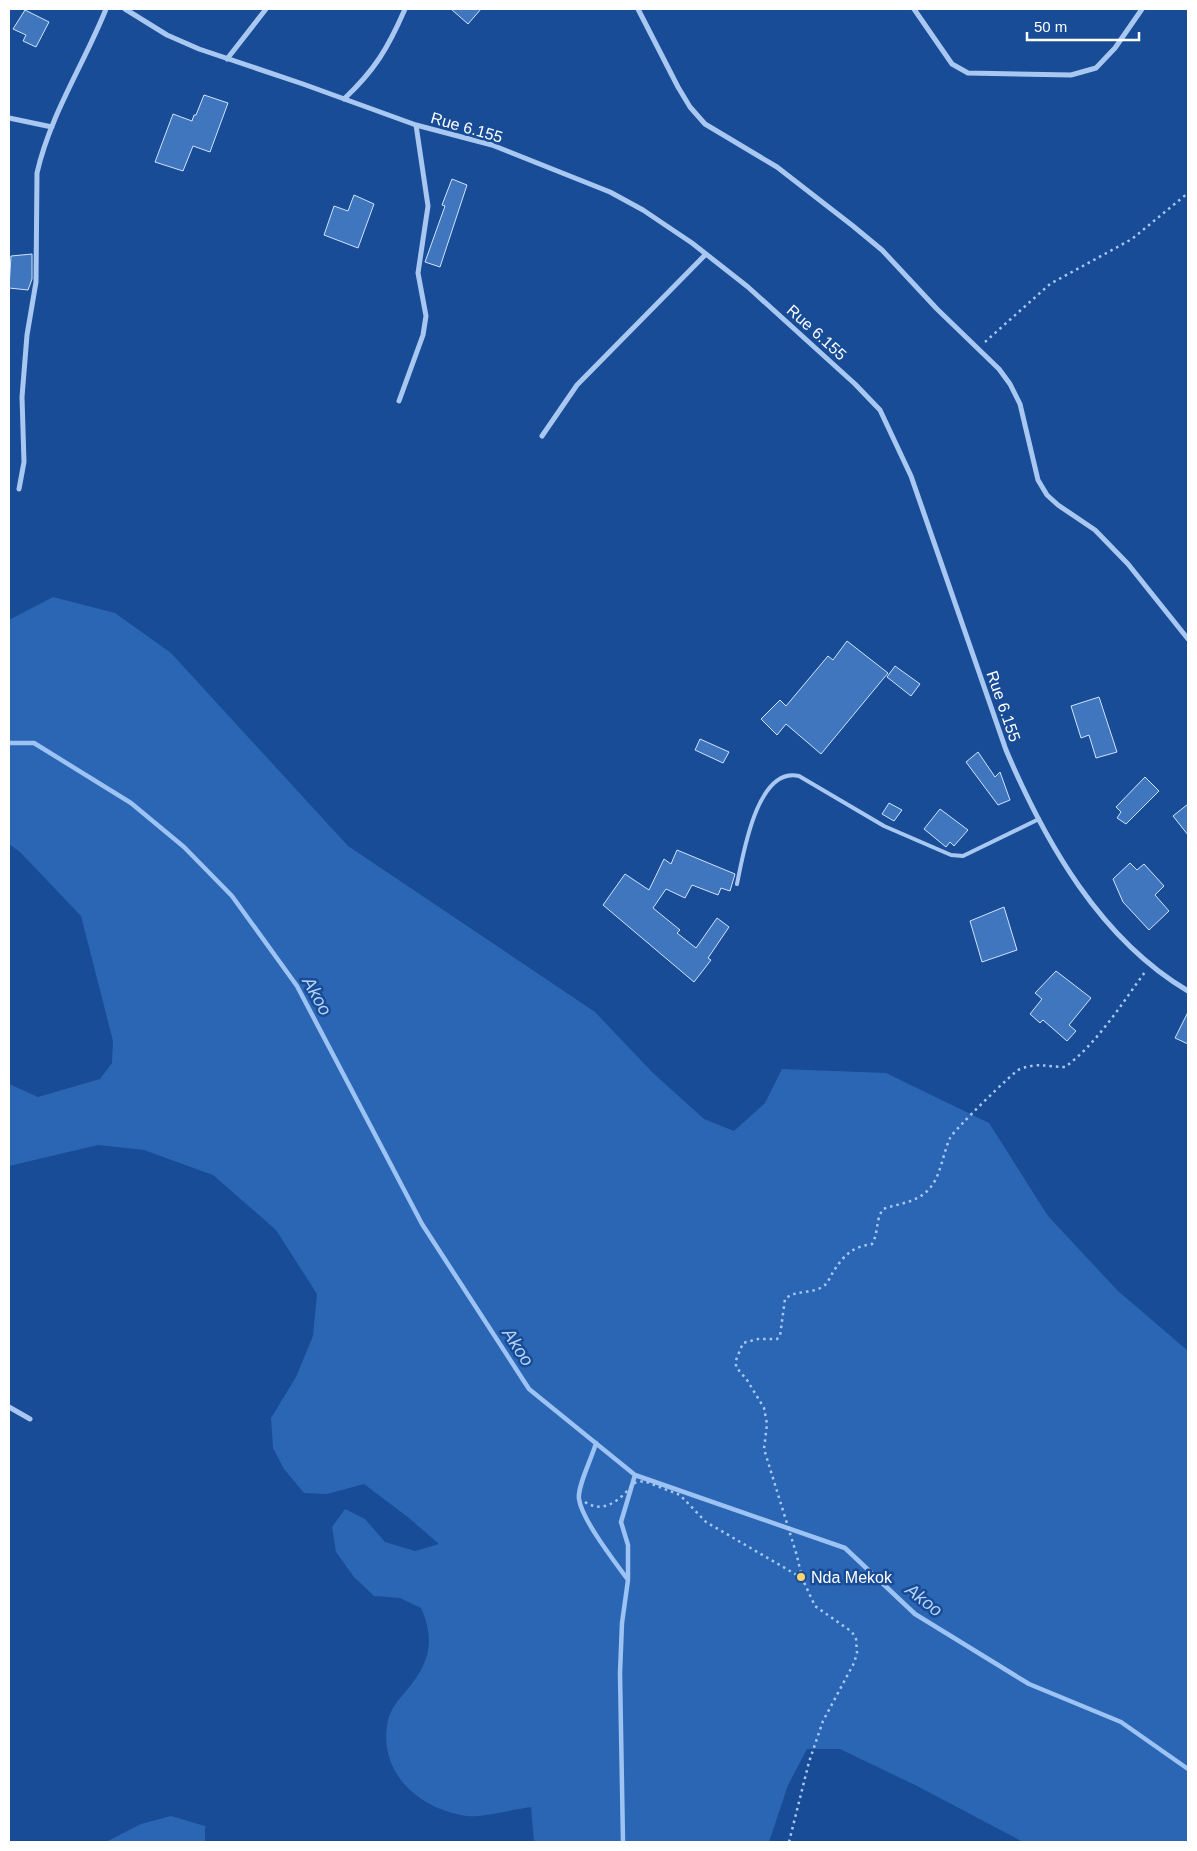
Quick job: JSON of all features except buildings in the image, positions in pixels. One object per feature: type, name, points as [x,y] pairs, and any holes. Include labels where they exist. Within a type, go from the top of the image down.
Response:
[{"type":"street","points":[[19,489],[24,462],[22,397],[27,335],[36,282],[37,173],[52,127],[106,9]]},
{"type":"street","name":"Rue 6.155","points":[[125,9],[167,35],[227,59],[416,126],[492,145],[610,192],[643,210],[706,254],[748,287],[820,351],[880,410],[894,436],[911,476],[1006,750],[1021,786],[1039,819],[1082,891],[1126,941],[1151,965],[1188,991]]},
{"type":"street","points":[[227,59],[266,9]]},
{"type":"street","points":[[344,99],[367,77],[392,39],[405,9]]},
{"type":"street","points":[[638,9],[678,87],[690,107],[705,124],[777,167],[854,226],[882,250],[999,369],[1010,384],[1020,404],[1038,480],[1047,495],[1058,506],[1095,530],[1128,564],[1188,639]]},
{"type":"street","points":[[914,9],[952,64],[968,73],[1071,75],[1096,68],[1116,48],[1142,9]]},
{"type":"street","points":[[9,118],[52,127]]},
{"type":"street","points":[[399,401],[423,335],[426,316],[418,272],[428,206],[416,126]]},
{"type":"street","points":[[542,436],[577,385],[706,254]]},
{"type":"street","points":[[9,1407],[30,1419]]},
{"type":"lane","points":[[737,884],[752,822],[767,790],[777,779],[790,774],[799,776],[884,826],[951,856],[963,856],[1039,819]]},
{"type":"path","points":[[978,348],[1050,284],[1132,239],[1188,193]]},
{"type":"path","points":[[789,1842],[809,1762],[823,1721],[854,1663],[857,1653],[856,1640],[852,1632],[815,1606],[802,1578],[764,1449],[767,1424],[764,1408],[736,1367],[736,1360],[743,1343],[758,1339],[776,1339],[780,1336],[785,1298],[790,1294],[807,1293],[825,1285],[844,1255],[857,1246],[872,1244],[877,1235],[876,1219],[883,1209],[913,1202],[930,1187],[951,1136],[1018,1070],[1043,1064],[1065,1067],[1070,1064],[1095,1037],[1151,965]]},
{"type":"path","points":[[584,1502],[610,1505],[623,1496],[634,1482],[644,1481],[680,1495],[706,1522],[747,1548],[802,1578]]},
{"type":"shaded area","points":[[53,597],[115,613],[171,653],[348,846],[595,1012],[653,1073],[704,1119],[734,1131],[765,1103],[782,1069],[886,1073],[989,1123],[1048,1216],[1117,1290],[1188,1351],[1188,1842],[1023,1842],[917,1786],[840,1749],[807,1749],[788,1785],[769,1842],[534,1842],[531,1807],[489,1815],[467,1816],[449,1812],[432,1805],[405,1785],[395,1771],[389,1756],[386,1739],[388,1720],[395,1705],[414,1681],[425,1662],[429,1642],[426,1620],[421,1608],[400,1598],[374,1596],[354,1577],[336,1552],[332,1527],[345,1509],[365,1519],[385,1542],[415,1551],[439,1544],[409,1518],[364,1484],[327,1494],[304,1493],[284,1469],[273,1448],[271,1418],[296,1377],[313,1336],[317,1294],[276,1230],[213,1175],[144,1150],[98,1145],[9,1166],[9,1084],[38,1097],[100,1079],[112,1063],[113,1041],[81,916],[20,852],[9,844],[9,620]]},
{"type":"shaded area","points":[[171,1816],[205,1826],[205,1842],[106,1842],[141,1824]]},
{"type":"waterway","name":"Akoo","points":[[9,743],[34,743],[131,803],[184,847],[232,896],[297,986],[422,1224],[529,1389],[635,1475],[845,1548],[915,1614],[1029,1684],[1121,1722],[1188,1769]]},
{"type":"waterway","points":[[596,1443],[582,1480],[579,1494],[581,1508],[592,1529],[628,1580],[622,1623],[620,1673],[623,1842]]},
{"type":"waterway","points":[[628,1578],[628,1545],[621,1522],[635,1475]]},
{"type":"place","name":"Nda Mekok","points":[[801,1577]]}]
